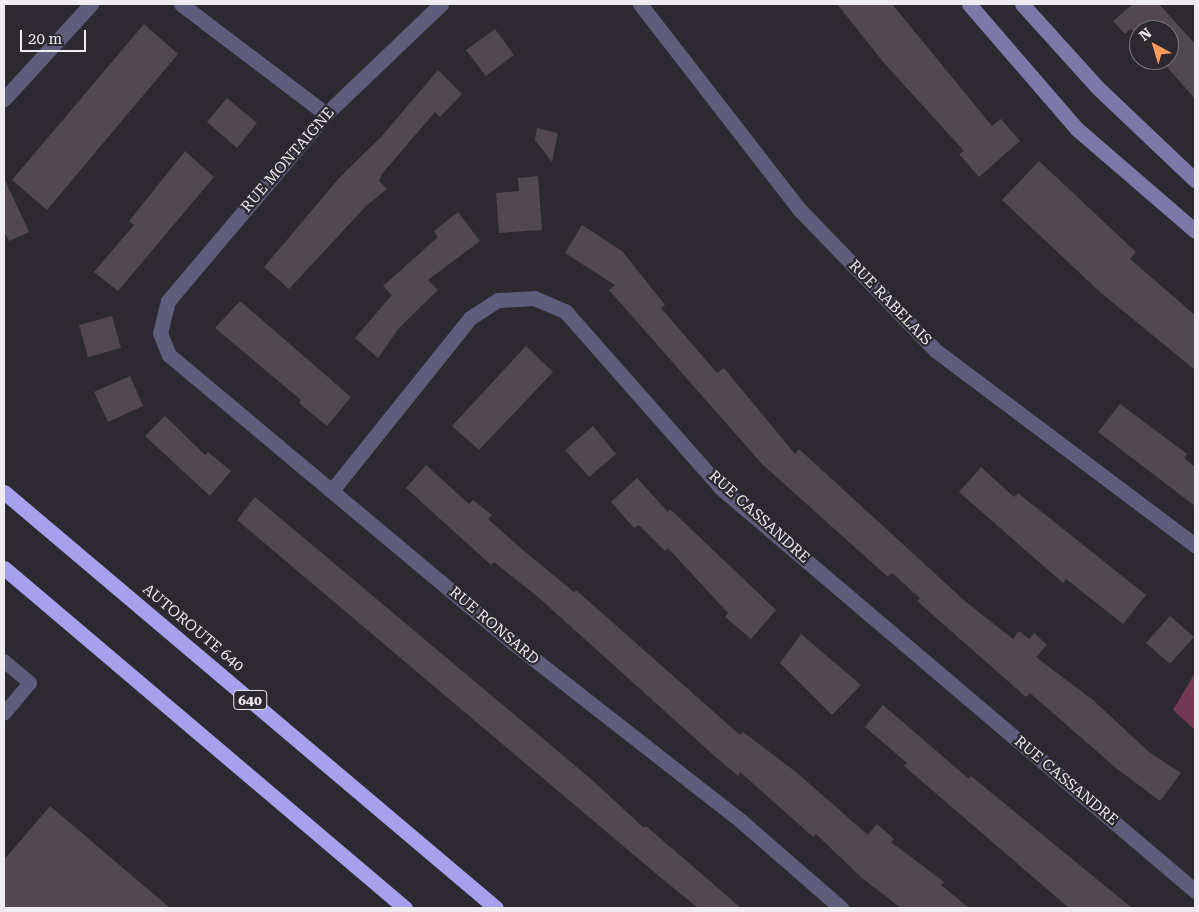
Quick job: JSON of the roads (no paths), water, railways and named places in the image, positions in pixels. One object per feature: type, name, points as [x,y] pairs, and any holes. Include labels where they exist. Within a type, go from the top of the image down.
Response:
[{"type":"highway","name":"AUTOROUTE 640","points":[[4,492],[496,908]]},
{"type":"highway","points":[[4,568],[405,908]]},
{"type":"street","points":[[4,99],[92,4]]},
{"type":"street","points":[[181,4],[326,114]]},
{"type":"street","name":"RUE MONTAIGNE","points":[[160,333],[168,301],[326,114],[441,4]]},
{"type":"street","name":"RUE RABELAIS","points":[[640,4],[800,210],[935,350],[1195,545]]},
{"type":"street","points":[[969,4],[1076,129],[1195,231]]},
{"type":"street","points":[[1022,4],[1098,88],[1195,180]]},
{"type":"street","name":"RUE CASSANDRE","points":[[333,489],[470,318],[498,300],[534,298],[565,311],[722,489],[1195,892]]},
{"type":"street","name":"RUE RONSARD","points":[[160,333],[169,355],[333,489],[512,642],[741,821],[841,908]]},
{"type":"lane","points":[[4,661],[30,683],[4,714]]}]
